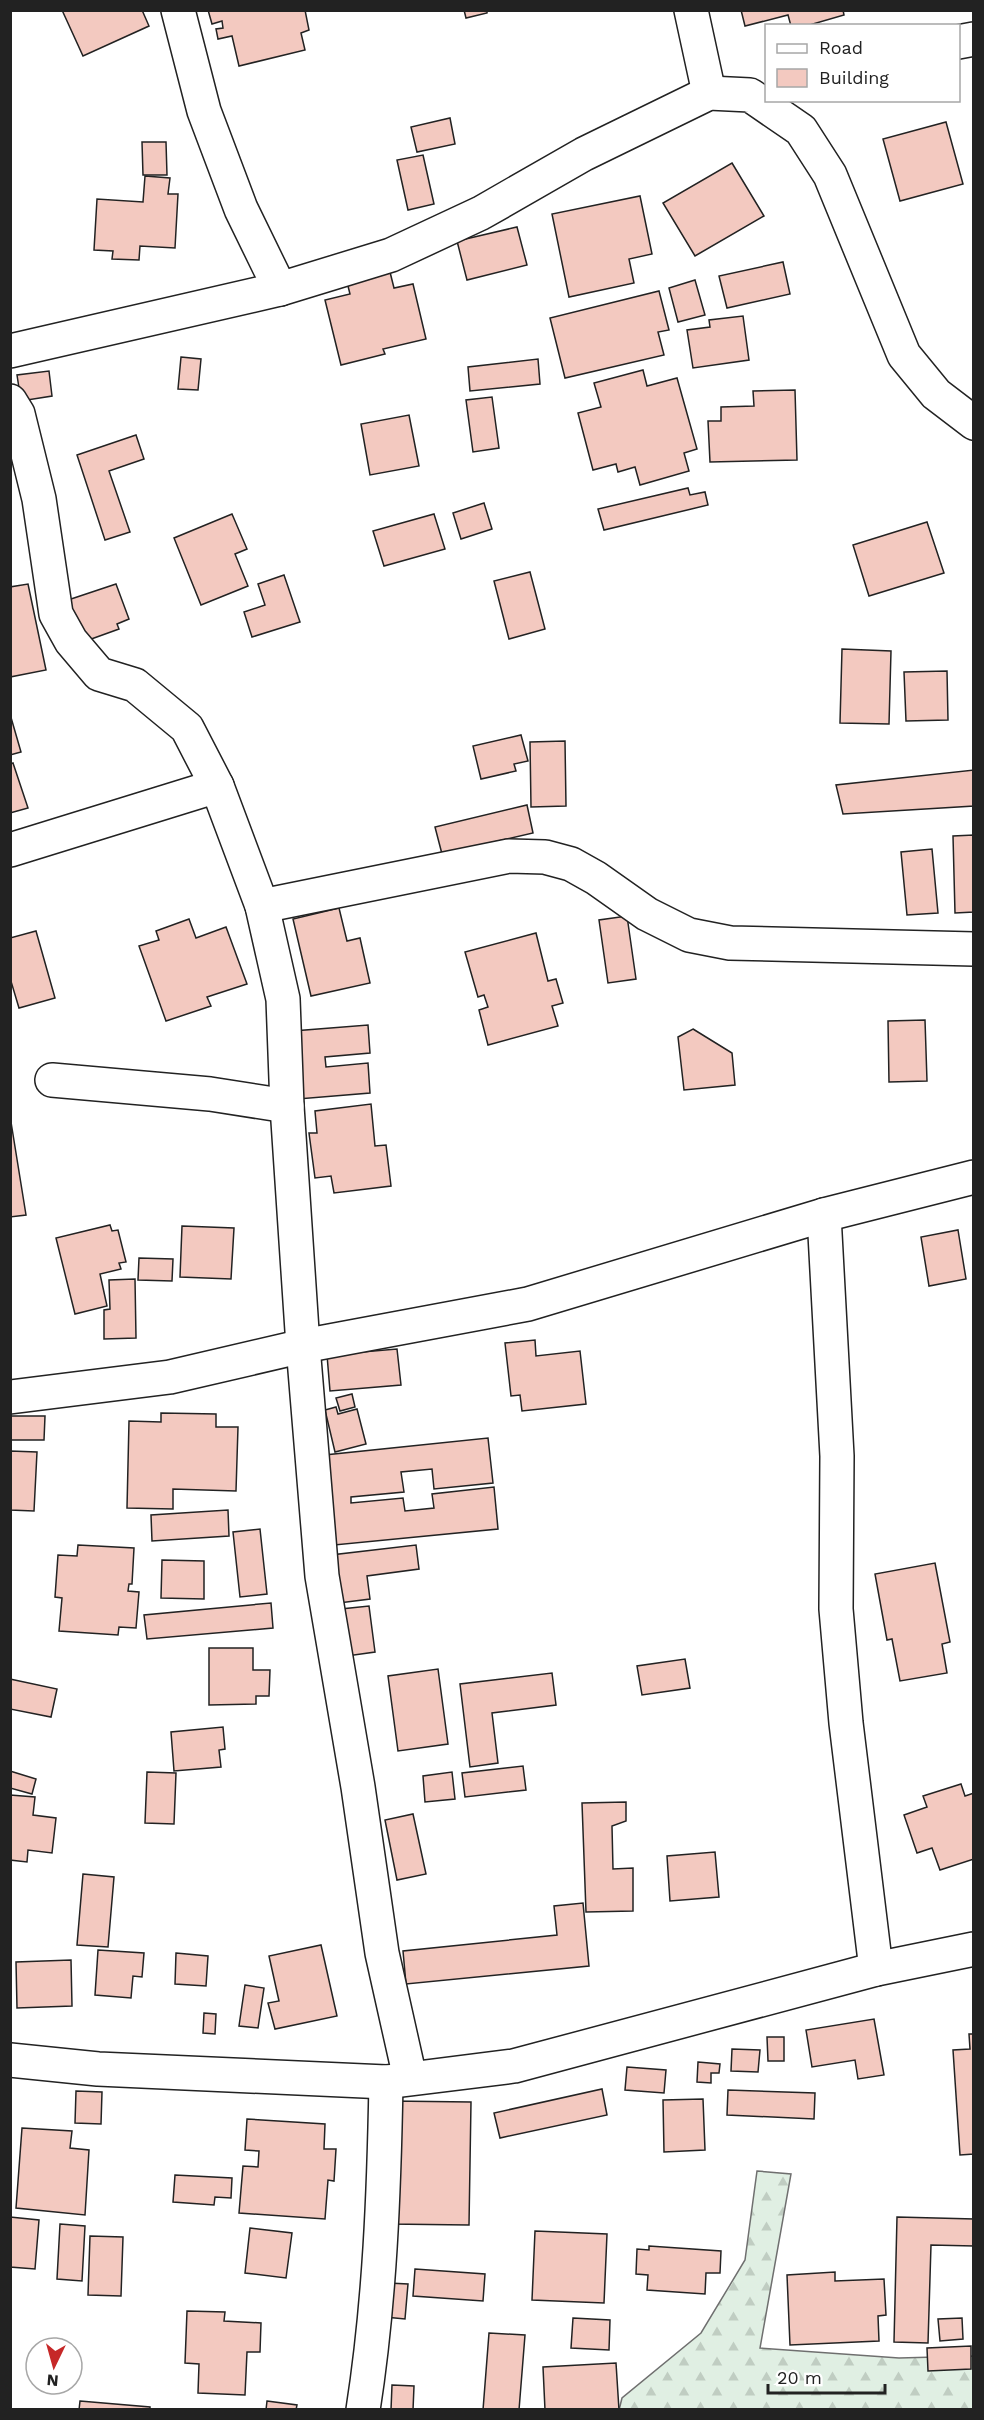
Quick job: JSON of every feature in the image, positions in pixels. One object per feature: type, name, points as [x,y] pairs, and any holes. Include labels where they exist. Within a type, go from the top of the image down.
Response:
[{"type":"street","points":[[178,10],[204,111],[241,209],[280,289]]},
{"type":"street","points":[[691,10],[709,93]]},
{"type":"street","points":[[10,351],[280,289],[392,255],[481,213],[584,153],[709,93],[758,93]]},
{"type":"street","points":[[768,102],[801,130],[830,175],[904,355],[936,394],[974,423]]},
{"type":"street","points":[[10,401],[18,414],[39,499],[56,614],[71,641],[99,674],[135,685],[187,728],[217,786],[262,906],[283,999],[287,1106],[303,1346],[322,1576],[358,1787],[398,2080],[385,2174],[378,2277],[363,2409]]},
{"type":"street","points":[[10,850],[217,786]]},
{"type":"street","points":[[262,906],[509,856],[545,857],[571,864],[596,878],[647,914],[688,935],[730,943],[974,949]]},
{"type":"street","points":[[52,1080],[210,1094],[287,1106]]},
{"type":"street","points":[[10,1397],[170,1377],[303,1346],[528,1304],[824,1215],[974,1177]]},
{"type":"street","points":[[824,1215],[837,1456],[836,1609],[846,1723],[876,1969]]},
{"type":"street","points":[[10,2060],[98,2069],[398,2080],[514,2066],[876,1969],[974,1949]]},
{"type":"green space","points":[[757,2171],[791,2174],[760,2348],[899,2358],[973,2356],[973,2409],[619,2410],[622,2398],[701,2333],[745,2260]]},
{"type":"building","points":[[62,10],[142,10],[149,26],[83,56]]},
{"type":"building","points":[[208,10],[305,10],[309,30],[301,33],[305,50],[239,66],[232,36],[218,39],[216,29],[223,28],[222,21],[212,24]]},
{"type":"building","points":[[464,10],[487,10],[487,13],[466,18]]},
{"type":"building","points":[[741,10],[843,10],[844,15],[813,24],[790,24],[788,15],[745,26]]},
{"type":"building","points":[[450,118],[455,144],[417,152],[411,127]]},
{"type":"building","points":[[946,122],[963,184],[900,201],[883,139]]},
{"type":"building","points":[[142,142],[166,142],[167,175],[143,175]]},
{"type":"building","points":[[423,155],[434,204],[408,210],[397,160]]},
{"type":"building","points":[[732,163],[764,216],[695,256],[663,203]]},
{"type":"building","points":[[145,176],[170,178],[168,194],[178,194],[175,248],[140,246],[139,260],[112,259],[113,251],[94,250],[97,199],[143,202]]},
{"type":"building","points":[[640,196],[652,254],[629,259],[634,283],[569,297],[552,214]]},
{"type":"building","points":[[517,227],[527,265],[467,280],[457,241]]},
{"type":"building","points":[[783,262],[790,294],[727,308],[719,276]]},
{"type":"building","points":[[390,272],[394,288],[413,284],[426,339],[383,349],[385,354],[341,365],[325,300],[350,294],[347,282]]},
{"type":"building","points":[[695,280],[705,315],[678,322],[669,288]]},
{"type":"building","points":[[659,291],[669,330],[658,332],[664,355],[565,378],[550,318]]},
{"type":"building","points":[[743,316],[749,360],[693,368],[687,330],[710,327],[709,320]]},
{"type":"building","points":[[181,357],[201,359],[198,390],[178,389]]},
{"type":"building","points":[[538,359],[540,384],[470,391],[468,367]]},
{"type":"building","points":[[643,370],[647,386],[677,378],[697,449],[684,453],[689,471],[640,485],[635,467],[618,472],[616,464],[593,470],[578,413],[601,407],[594,383]]},
{"type":"building","points":[[49,371],[52,396],[21,401],[17,375]]},
{"type":"building","points":[[795,390],[797,460],[710,462],[708,421],[721,421],[721,407],[754,406],[753,391]]},
{"type":"building","points":[[492,397],[499,448],[473,452],[466,400]]},
{"type":"building","points":[[409,415],[419,466],[370,475],[361,424]]},
{"type":"building","points":[[136,435],[144,459],[109,471],[130,532],[105,540],[77,455]]},
{"type":"building","points":[[688,488],[690,495],[705,492],[708,505],[604,530],[598,509]]},
{"type":"building","points":[[484,503],[492,529],[461,539],[453,513]]},
{"type":"building","points":[[232,514],[247,549],[235,554],[248,586],[201,605],[174,538]]},
{"type":"building","points":[[434,514],[445,549],[384,566],[373,531]]},
{"type":"building","points":[[927,522],[944,573],[869,596],[853,545]]},
{"type":"building","points":[[530,572],[545,629],[509,639],[494,581]]},
{"type":"building","points":[[284,575],[300,622],[252,637],[244,612],[265,605],[258,584]]},
{"type":"building","points":[[28,584],[46,670],[10,677],[10,587]]},
{"type":"building","points":[[116,584],[129,619],[117,624],[119,629],[83,642],[68,600]]},
{"type":"building","points":[[842,649],[891,651],[889,724],[840,723]]},
{"type":"building","points":[[947,671],[948,720],[906,721],[904,672]]},
{"type":"building","points":[[10,714],[21,752],[10,755]]},
{"type":"building","points":[[521,735],[528,761],[514,764],[516,771],[481,779],[473,746]]},
{"type":"building","points":[[565,741],[566,806],[531,807],[530,742]]},
{"type":"building","points":[[13,763],[28,808],[10,813],[10,764]]},
{"type":"building","points":[[974,770],[974,806],[843,814],[836,785]]},
{"type":"building","points":[[527,805],[533,833],[442,854],[435,827]]},
{"type":"building","points":[[974,835],[974,912],[955,913],[953,836]]},
{"type":"building","points":[[932,849],[938,913],[907,915],[901,852]]},
{"type":"building","points":[[339,908],[347,941],[360,938],[370,983],[311,996],[293,919]]},
{"type":"building","points":[[627,916],[636,979],[608,983],[599,920]]},
{"type":"building","points":[[189,919],[196,938],[226,927],[247,984],[207,997],[211,1006],[166,1021],[139,946],[159,940],[156,931]]},
{"type":"building","points":[[36,931],[55,998],[19,1008],[10,978],[10,938]]},
{"type":"building","points":[[536,933],[548,981],[556,979],[563,1003],[552,1006],[558,1026],[488,1045],[479,1010],[488,1007],[484,995],[478,997],[465,952]]},
{"type":"building","points":[[925,1020],[927,1081],[889,1082],[888,1021]]},
{"type":"building","points":[[368,1025],[370,1053],[325,1057],[326,1067],[368,1063],[370,1093],[298,1099],[293,1031]]},
{"type":"building","points":[[693,1029],[732,1053],[735,1085],[684,1090],[678,1037]]},
{"type":"building","points":[[371,1104],[375,1146],[386,1145],[391,1186],[334,1193],[331,1176],[315,1178],[309,1133],[317,1133],[315,1111]]},
{"type":"building","points":[[10,1122],[26,1215],[10,1217]]},
{"type":"building","points":[[110,1225],[112,1231],[118,1230],[126,1262],[119,1263],[121,1269],[100,1274],[107,1306],[75,1314],[56,1238]]},
{"type":"building","points":[[182,1226],[234,1228],[231,1279],[180,1277]]},
{"type":"building","points":[[958,1230],[966,1279],[929,1286],[921,1237]]},
{"type":"building","points":[[139,1258],[173,1259],[172,1281],[138,1280]]},
{"type":"building","points":[[135,1279],[136,1338],[104,1339],[104,1310],[110,1309],[109,1280]]},
{"type":"building","points":[[535,1340],[536,1356],[580,1351],[586,1404],[522,1411],[520,1395],[511,1396],[505,1343]]},
{"type":"building","points":[[397,1349],[401,1385],[330,1391],[327,1355]]},
{"type":"building","points":[[352,1394],[355,1407],[340,1411],[336,1398]]},
{"type":"building","points":[[336,1407],[338,1414],[357,1409],[366,1444],[335,1452],[325,1410]]},
{"type":"building","points":[[161,1413],[216,1414],[216,1427],[238,1427],[236,1491],[173,1489],[173,1509],[127,1508],[129,1421],[161,1422]]},
{"type":"building","points":[[10,1416],[45,1416],[44,1440],[10,1440]]},
{"type":"building","points":[[488,1438],[493,1483],[434,1489],[432,1469],[401,1472],[404,1492],[351,1497],[351,1503],[403,1498],[405,1511],[434,1508],[432,1494],[494,1487],[498,1529],[324,1546],[315,1456]]},
{"type":"building","points":[[10,1451],[37,1452],[34,1511],[10,1510]]},
{"type":"building","points":[[228,1510],[229,1536],[152,1541],[151,1515]]},
{"type":"building","points":[[260,1529],[267,1594],[240,1597],[233,1532]]},
{"type":"building","points":[[78,1545],[134,1548],[132,1584],[129,1584],[128,1591],[139,1592],[136,1628],[119,1627],[118,1635],[59,1631],[62,1598],[55,1597],[58,1555],[77,1556]]},
{"type":"building","points":[[416,1545],[419,1569],[367,1576],[370,1599],[339,1603],[331,1555]]},
{"type":"building","points":[[162,1560],[204,1561],[204,1599],[161,1598]]},
{"type":"building","points":[[935,1563],[950,1642],[942,1644],[947,1673],[900,1681],[892,1639],[887,1640],[875,1574]]},
{"type":"building","points":[[271,1603],[273,1628],[147,1639],[144,1615]]},
{"type":"building","points":[[369,1606],[375,1652],[347,1656],[341,1609]]},
{"type":"building","points":[[209,1648],[253,1648],[253,1670],[270,1670],[269,1696],[256,1696],[256,1704],[209,1705]]},
{"type":"building","points":[[685,1659],[690,1688],[642,1695],[637,1666]]},
{"type":"building","points":[[438,1669],[448,1744],[398,1751],[388,1676]]},
{"type":"building","points":[[552,1673],[556,1705],[492,1713],[498,1763],[470,1767],[460,1684]]},
{"type":"building","points":[[10,1679],[57,1689],[51,1717],[10,1709]]},
{"type":"building","points":[[223,1727],[225,1749],[219,1750],[221,1767],[174,1771],[171,1732]]},
{"type":"building","points":[[523,1766],[526,1790],[465,1797],[462,1773]]},
{"type":"building","points":[[10,1771],[36,1779],[32,1794],[10,1788]]},
{"type":"building","points":[[147,1772],[176,1773],[174,1824],[145,1823]]},
{"type":"building","points":[[452,1772],[455,1799],[425,1802],[423,1776]]},
{"type":"building","points":[[961,1784],[965,1796],[974,1793],[974,1859],[940,1870],[932,1848],[917,1853],[904,1815],[927,1807],[923,1796]]},
{"type":"building","points":[[10,1795],[35,1797],[33,1815],[56,1818],[52,1853],[28,1850],[27,1862],[10,1860]]},
{"type":"building","points":[[626,1802],[626,1821],[612,1826],[613,1869],[633,1868],[633,1911],[586,1912],[582,1803]]},
{"type":"building","points":[[413,1814],[426,1874],[397,1880],[385,1820]]},
{"type":"building","points":[[715,1852],[719,1897],[670,1901],[667,1856]]},
{"type":"building","points":[[83,1874],[114,1877],[108,1947],[77,1945]]},
{"type":"building","points":[[583,1903],[589,1966],[406,1984],[403,1951],[557,1935],[554,1906]]},
{"type":"building","points":[[321,1945],[337,2016],[275,2029],[268,2003],[279,2001],[269,1956]]},
{"type":"building","points":[[98,1950],[144,1953],[142,1977],[133,1976],[131,1998],[95,1995]]},
{"type":"building","points":[[176,1953],[208,1956],[206,1986],[175,1984]]},
{"type":"building","points":[[71,1960],[72,2006],[17,2008],[16,1962]]},
{"type":"building","points":[[245,1985],[264,1988],[258,2028],[239,2026]]},
{"type":"building","points":[[204,2013],[216,2014],[215,2034],[203,2033]]},
{"type":"building","points":[[874,2019],[884,2075],[858,2079],[855,2060],[812,2067],[806,2030]]},
{"type":"building","points":[[969,2034],[974,2034],[974,2154],[960,2155],[953,2050],[970,2049]]},
{"type":"building","points":[[767,2037],[784,2037],[784,2061],[768,2061]]},
{"type":"building","points":[[732,2049],[760,2050],[758,2072],[731,2071]]},
{"type":"building","points":[[698,2062],[720,2064],[719,2073],[711,2073],[711,2083],[697,2082]]},
{"type":"building","points":[[627,2067],[666,2070],[664,2093],[625,2090]]},
{"type":"building","points":[[602,2089],[607,2115],[500,2138],[494,2113]]},
{"type":"building","points":[[728,2090],[815,2093],[814,2119],[727,2115]]},
{"type":"building","points":[[76,2091],[102,2092],[101,2124],[75,2123]]},
{"type":"building","points":[[703,2099],[705,2150],[664,2152],[663,2100]]},
{"type":"building","points":[[390,2101],[471,2102],[469,2225],[388,2224]]},
{"type":"building","points":[[247,2119],[325,2124],[324,2149],[336,2149],[334,2181],[328,2180],[325,2219],[239,2213],[243,2166],[258,2167],[259,2151],[245,2150]]},
{"type":"building","points":[[22,2128],[72,2131],[70,2148],[89,2150],[85,2215],[16,2208]]},
{"type":"building","points":[[175,2175],[232,2178],[231,2198],[215,2197],[214,2205],[173,2202]]},
{"type":"building","points":[[10,2217],[39,2220],[35,2269],[10,2267]]},
{"type":"building","points":[[897,2217],[974,2219],[974,2246],[931,2245],[928,2343],[894,2342]]},
{"type":"building","points":[[60,2224],[85,2226],[82,2281],[57,2279]]},
{"type":"building","points":[[250,2228],[292,2233],[286,2278],[245,2273]]},
{"type":"building","points":[[535,2231],[607,2234],[604,2303],[532,2300]]},
{"type":"building","points":[[90,2236],[123,2237],[121,2296],[88,2295]]},
{"type":"building","points":[[649,2246],[721,2251],[720,2273],[706,2273],[705,2294],[647,2290],[648,2275],[636,2274],[637,2249],[649,2250]]},
{"type":"building","points":[[415,2269],[485,2274],[483,2301],[413,2296]]},
{"type":"building","points":[[835,2272],[835,2281],[884,2279],[886,2315],[878,2316],[879,2341],[790,2345],[787,2275]]},
{"type":"building","points":[[388,2283],[408,2284],[405,2319],[385,2317]]},
{"type":"building","points":[[187,2311],[225,2312],[224,2321],[261,2323],[260,2352],[247,2352],[245,2395],[198,2393],[199,2364],[185,2363]]},
{"type":"building","points":[[573,2318],[610,2320],[609,2350],[571,2348]]},
{"type":"building","points":[[962,2318],[963,2339],[940,2341],[938,2319]]},
{"type":"building","points":[[489,2333],[525,2335],[519,2410],[483,2410]]},
{"type":"building","points":[[971,2346],[971,2369],[928,2371],[927,2348]]},
{"type":"building","points":[[616,2363],[619,2410],[545,2410],[543,2367]]},
{"type":"building","points":[[392,2385],[414,2386],[413,2410],[391,2410]]},
{"type":"building","points":[[80,2401],[150,2407],[150,2410],[79,2410]]},
{"type":"building","points":[[267,2401],[297,2405],[296,2410],[266,2410]]}]
